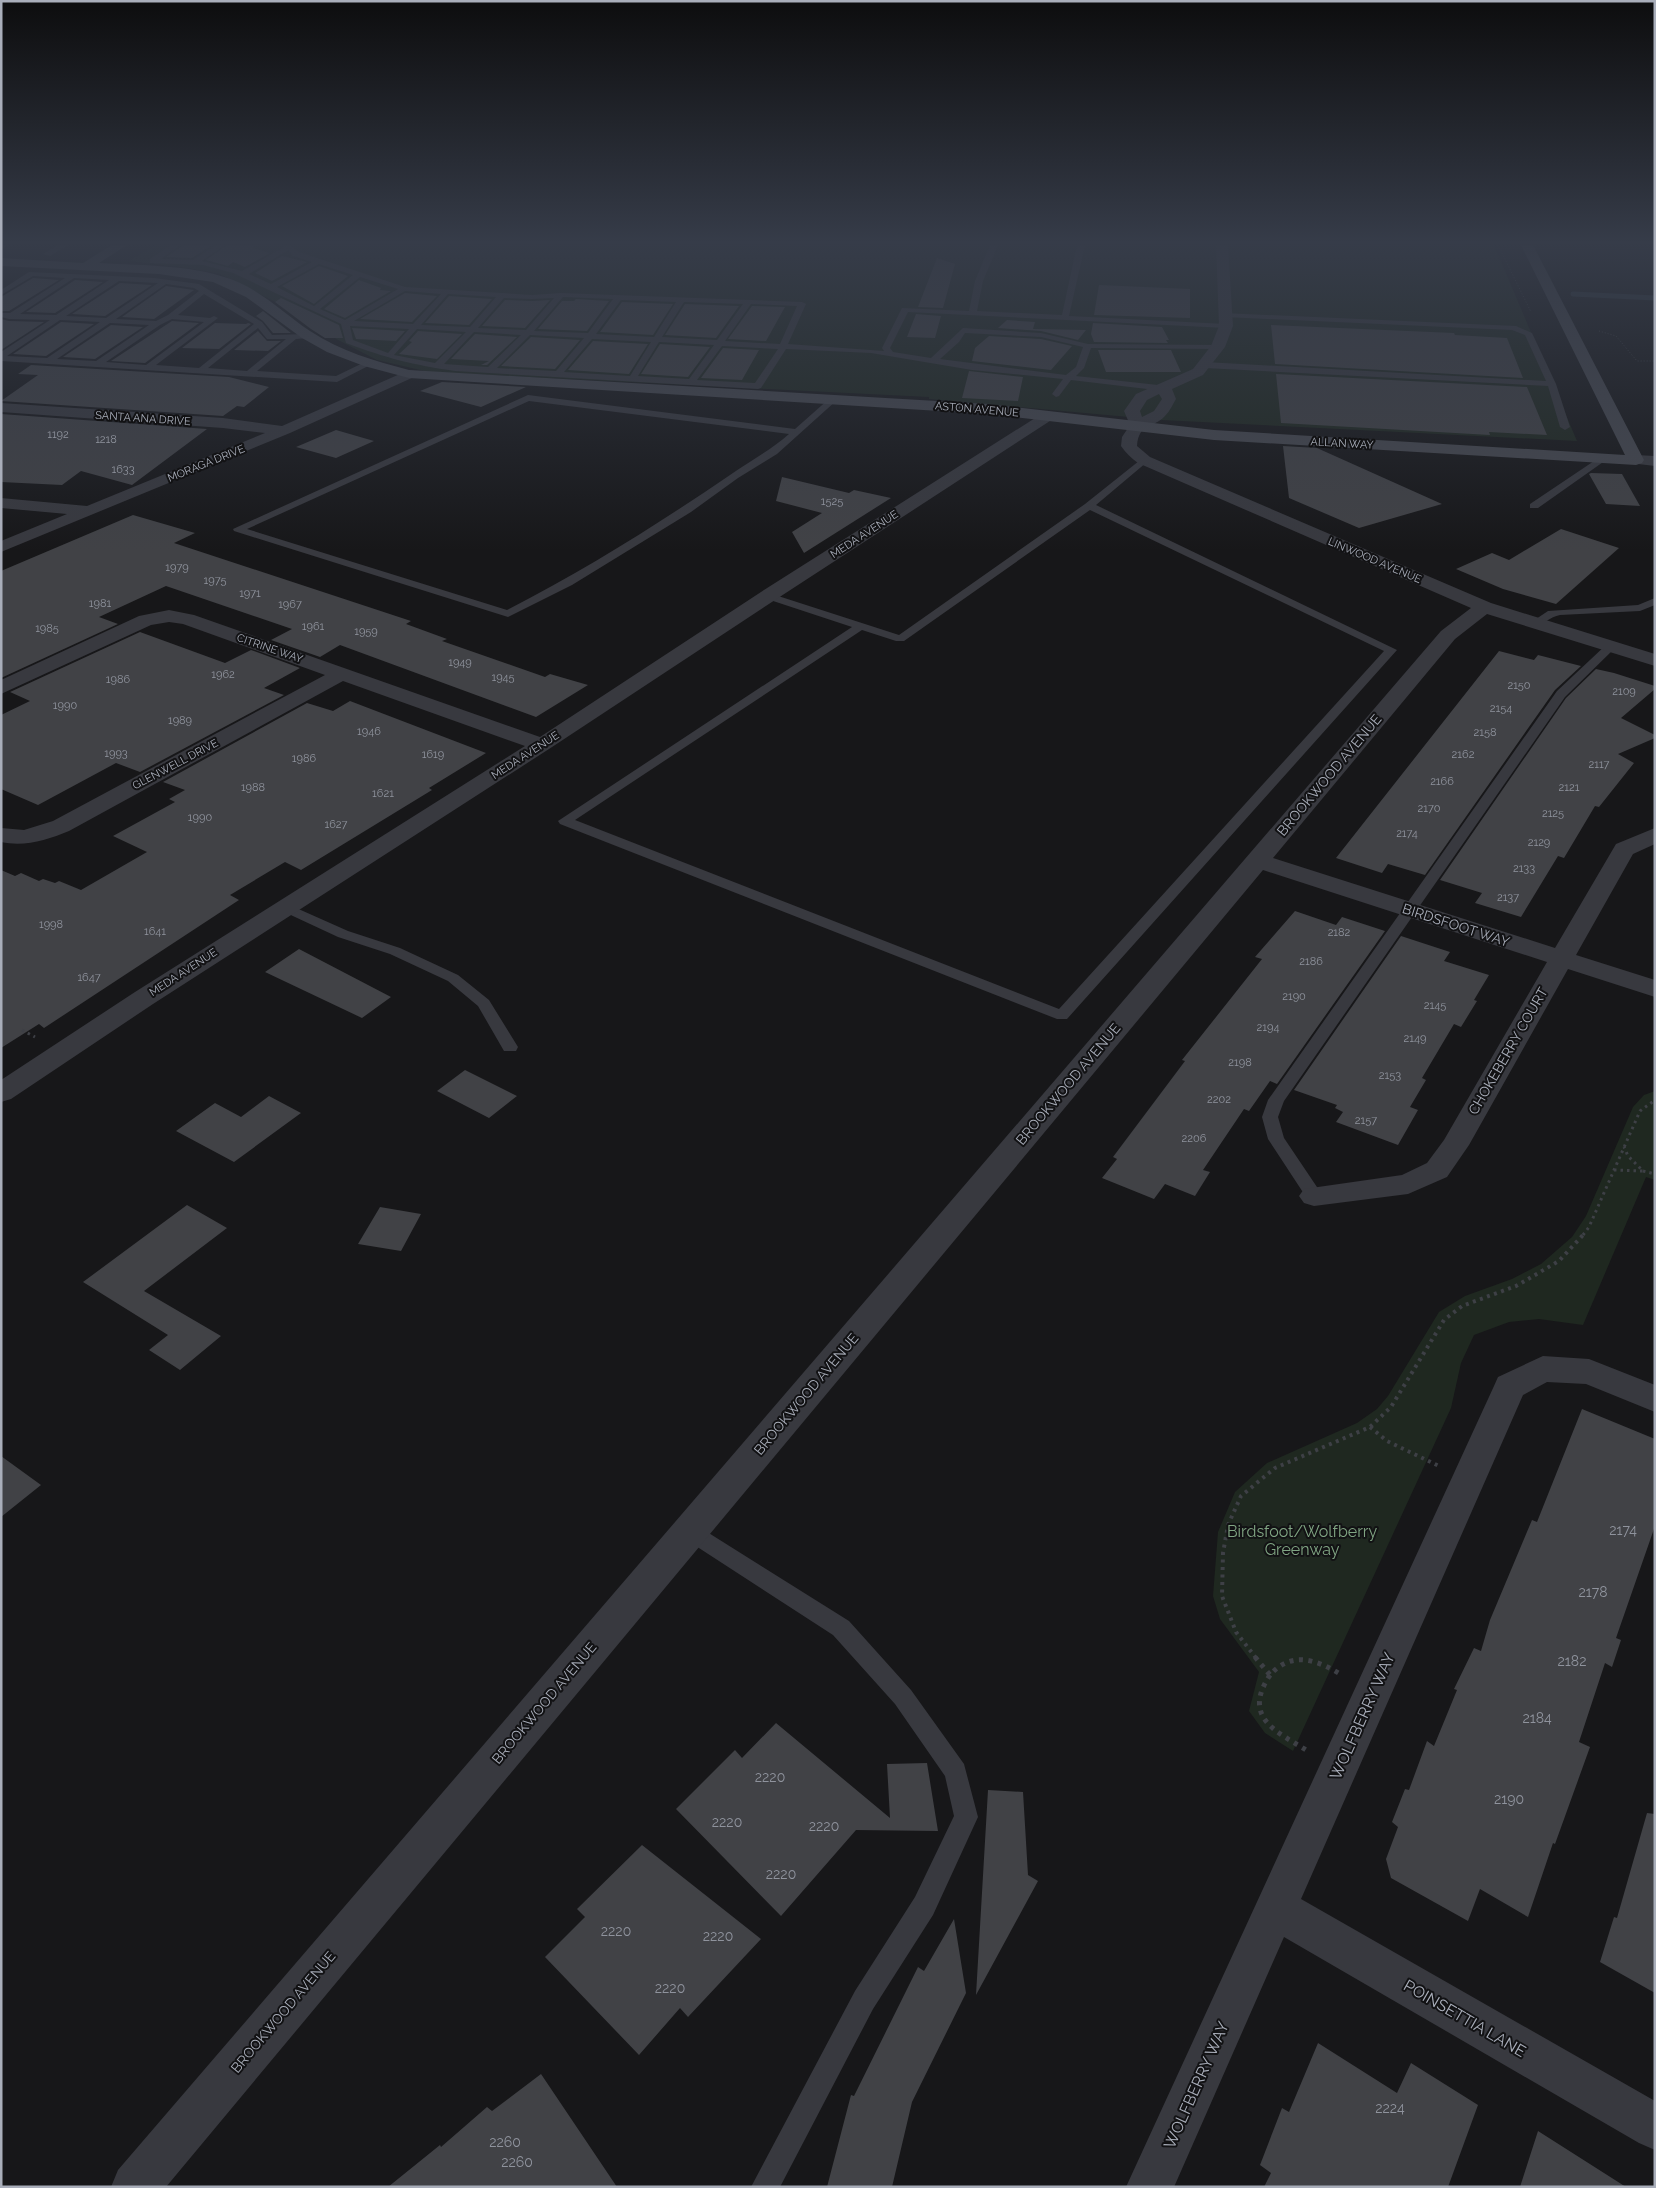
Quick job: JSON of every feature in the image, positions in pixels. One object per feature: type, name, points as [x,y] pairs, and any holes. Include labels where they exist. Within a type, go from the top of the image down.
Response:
[{"type":"street","name":"ASTON AVENUE","points":[[328,347],[343,355],[368,364],[409,374],[988,409],[1048,416]]},
{"type":"street","name":"LINWOOD AVENUE","points":[[1218,347],[1205,366],[1198,372],[1141,397],[1132,411],[1138,424],[1130,437],[1129,446],[1134,453],[1144,460],[1484,607],[1655,660]]},
{"type":"street","points":[[1579,347],[1636,460],[1655,461]]},
{"type":"street","name":"MORAGA DRIVE","points":[[1,547],[285,430],[409,374]]},
{"type":"street","points":[[1138,424],[1159,414],[1169,399],[1164,388]]},
{"type":"street","name":"SANTA ANA DRIVE","points":[[1,407],[223,423],[285,430]]},
{"type":"street","name":"ALLAN WAY","points":[[1048,416],[1138,424],[1214,435],[1636,460]]},
{"type":"street","name":"MEDA AVENUE","points":[[1,1093],[284,907],[542,745],[768,596],[1048,416]]},
{"type":"street","points":[[1,503],[89,511]]},
{"type":"street","name":"BROOKWOOD AVENUE","points":[[135,2187],[1448,635],[1484,607]]},
{"type":"street","name":"CITRINE WAY","points":[[1,688],[146,620],[169,616],[187,619],[344,673],[542,745]]},
{"type":"street","name":"GLENWELL DRIVE","points":[[1,835],[17,838],[43,834],[61,826],[344,673]]},
{"type":"street","name":"CHOKEBERRY COURT","points":[[1314,1196],[1408,1184],[1437,1170],[1455,1144],[1624,849],[1655,836]]},
{"type":"street","name":"BIRDSFOOT WAY","points":[[1257,860],[1655,989]]},
{"type":"street","name":"WOLFBERRY WAY","points":[[1150,2187],[1510,1386],[1543,1369],[1589,1372],[1655,1399]]},
{"type":"street","name":"POINSETTIA LANE","points":[[1275,1908],[1655,2127]]},
{"type":"lane","points":[[1,357],[15,347]]},
{"type":"lane","points":[[49,361],[69,347]]},
{"type":"lane","points":[[98,364],[122,347]]},
{"type":"lane","points":[[148,367],[175,347]]},
{"type":"lane","points":[[201,370],[230,347]]},
{"type":"lane","points":[[250,374],[281,347]]},
{"type":"lane","points":[[365,347],[388,356],[415,363],[490,370],[758,386],[783,347]]},
{"type":"lane","points":[[388,356],[396,347]]},
{"type":"lane","points":[[438,365],[455,347]]},
{"type":"lane","points":[[490,370],[514,347]]},
{"type":"lane","points":[[558,374],[581,347]]},
{"type":"lane","points":[[632,379],[652,347]]},
{"type":"lane","points":[[691,382],[717,347]]},
{"type":"lane","points":[[785,347],[871,351],[972,367],[1164,388]]},
{"type":"lane","points":[[886,347],[891,355]]},
{"type":"lane","points":[[934,360],[948,347]]},
{"type":"lane","points":[[1056,394],[1080,368],[1088,347]]},
{"type":"lane","points":[[1535,347],[1552,384],[1565,427]]},
{"type":"lane","points":[[1,357],[337,379],[368,364]]},
{"type":"lane","points":[[1205,366],[1552,384]]},
{"type":"lane","points":[[798,432],[528,398],[238,529],[508,614],[568,583],[687,510],[735,476],[774,452],[798,432],[833,400]]},
{"type":"lane","points":[[1534,506],[1603,458]]},
{"type":"lane","points":[[768,596],[900,639],[1089,506],[1144,460]]},
{"type":"lane","points":[[861,626],[565,822],[1062,1016],[1390,650],[1089,506]]},
{"type":"lane","points":[[1536,623],[1548,614],[1640,608],[1655,601]]},
{"type":"lane","points":[[1314,1196],[1276,1139],[1270,1117],[1276,1100],[1561,694],[1611,646]]},
{"type":"lane","points":[[284,907],[343,934],[395,951],[453,978],[484,1003],[510,1047]]},
{"type":"lane","points":[[690,1531],[841,1628],[903,1697],[956,1772],[966,1817],[924,1906],[864,2000],[765,2187]]},
{"type":"path","points":[[1625,347],[1636,361],[1655,361]]},
{"type":"path","points":[[22,1030],[40,1040]]},
{"type":"path","points":[[1270,1675],[1236,1632],[1222,1596],[1223,1553],[1228,1525],[1241,1496],[1274,1468],[1370,1427],[1390,1407],[1406,1385],[1444,1320],[1462,1306],[1516,1286],[1559,1261],[1577,1243],[1589,1226],[1640,1111],[1655,1100]]},
{"type":"path","points":[[1624,1147],[1628,1156],[1643,1171]]},
{"type":"path","points":[[1614,1170],[1643,1171],[1655,1174]]},
{"type":"path","points":[[1370,1427],[1387,1441],[1468,1480]]},
{"type":"path","points":[[1338,1770],[1266,1723],[1257,1703],[1261,1685],[1282,1664],[1297,1660],[1315,1662],[1332,1669],[1372,1692]]},
{"type":"green space","points":[[352,347],[1537,347],[1577,441],[1162,420],[929,399],[929,397],[429,372],[377,360]]},
{"type":"green space","name":"Birdsfoot/Wolfberry Greenway","points":[[1655,1091],[1655,1180],[1646,1177],[1583,1325],[1539,1319],[1509,1322],[1474,1335],[1461,1363],[1451,1408],[1293,1751],[1265,1733],[1249,1711],[1259,1672],[1220,1619],[1213,1596],[1218,1532],[1235,1492],[1267,1463],[1357,1423],[1377,1409],[1388,1396],[1439,1312],[1465,1296],[1512,1279],[1541,1264],[1572,1237],[1586,1216],[1633,1107],[1644,1095]]},
{"type":"building","points":[[23,347],[59,347],[46,356],[13,354]]},
{"type":"building","points":[[78,347],[113,347],[95,359],[63,357]]},
{"type":"building","points":[[132,347],[166,347],[145,363],[111,361]]},
{"type":"building","points":[[183,347],[221,347],[219,349]]},
{"type":"building","points":[[238,347],[273,347],[268,351],[234,350]]},
{"type":"building","points":[[406,347],[449,347],[437,359],[399,354]]},
{"type":"building","points":[[462,347],[506,347],[487,365],[481,365],[489,361],[451,359]]},
{"type":"building","points":[[521,347],[574,347],[555,369],[501,366]]},
{"type":"building","points":[[588,347],[646,347],[629,374],[568,370]]},
{"type":"building","points":[[658,347],[710,347],[688,377],[641,374]]},
{"type":"building","points":[[1071,347],[1051,370],[972,361],[975,348]]},
{"type":"building","points":[[1273,347],[1511,347],[1523,378],[1275,364]]},
{"type":"building","points":[[723,348],[759,350],[742,380],[701,378]]},
{"type":"building","points":[[1098,350],[1171,350],[1181,372],[1106,372]]},
{"type":"building","points":[[31,365],[229,377],[269,387],[244,407],[237,406],[223,416],[1,401],[38,375],[18,374]]},
{"type":"building","points":[[969,371],[1023,377],[1018,401],[962,398]]},
{"type":"building","points":[[1276,374],[1527,387],[1547,435],[1489,432],[1490,435],[1281,423]]},
{"type":"building","points":[[442,382],[526,387],[481,407],[420,391]]},
{"type":"building","points":[[1,414],[207,429],[132,485],[81,471],[62,485],[1,482]]},
{"type":"building","points":[[336,430],[374,441],[336,458],[296,447]]},
{"type":"building","points":[[1283,446],[1317,448],[1442,504],[1359,528],[1289,498]]},
{"type":"building","points":[[1589,474],[1622,474],[1640,506],[1606,504]]},
{"type":"building","points":[[782,477],[849,493],[854,490],[891,498],[804,553],[792,532],[822,513],[776,501]]},
{"type":"building","points":[[133,515],[195,533],[174,543],[411,621],[406,624],[447,639],[442,641],[545,677],[550,674],[588,685],[536,717],[340,645],[320,657],[271,640],[292,629],[166,586],[99,617],[118,624],[1,678],[1,571]]},
{"type":"building","points":[[1561,529],[1619,548],[1556,604],[1503,589],[1456,569],[1492,553],[1509,560]]},
{"type":"building","points":[[140,632],[225,663],[251,650],[300,668],[264,688],[284,695],[140,772],[116,763],[38,805],[1,789],[1,715],[30,701],[10,692]]},
{"type":"building","points":[[1499,651],[1534,660],[1538,655],[1581,666],[1555,690],[1425,875],[1388,864],[1382,873],[1336,858]]},
{"type":"building","points":[[1596,669],[1655,686],[1655,689],[1621,718],[1655,735],[1655,738],[1618,754],[1634,763],[1599,807],[1595,806],[1564,858],[1558,856],[1521,917],[1475,903],[1482,893],[1440,880],[1566,698]]},
{"type":"building","points":[[350,701],[486,753],[429,788],[432,790],[301,870],[285,862],[230,895],[239,900],[44,1028],[39,1024],[1,1048],[1,870],[15,876],[21,873],[39,881],[43,879],[55,883],[59,881],[81,890],[147,852],[113,836],[175,802],[169,799],[185,790],[163,782],[307,703],[333,711]]},
{"type":"building","points":[[1295,911],[1336,925],[1342,917],[1385,931],[1277,1084],[1270,1081],[1249,1111],[1244,1109],[1203,1170],[1210,1172],[1195,1196],[1165,1184],[1154,1199],[1102,1178],[1117,1159],[1113,1157],[1185,1061],[1182,1060],[1262,959],[1255,957]]},
{"type":"building","points":[[1401,936],[1450,952],[1444,961],[1489,975],[1474,1000],[1477,1001],[1461,1027],[1454,1024],[1422,1078],[1426,1080],[1410,1107],[1418,1110],[1398,1145],[1336,1122],[1343,1112],[1335,1108],[1337,1105],[1294,1090]]},
{"type":"building","points":[[299,949],[391,997],[362,1018],[265,972]]},
{"type":"building","points":[[465,1070],[517,1096],[489,1118],[437,1091]]},
{"type":"building","points":[[269,1096],[301,1113],[234,1162],[176,1131],[215,1103],[241,1117]]},
{"type":"building","points":[[187,1205],[227,1228],[144,1291],[221,1336],[180,1370],[149,1350],[168,1335],[83,1282]]},
{"type":"building","points":[[380,1207],[421,1214],[401,1251],[358,1244]]},
{"type":"building","points":[[1582,1409],[1655,1439],[1655,1526],[1616,1638],[1621,1640],[1612,1667],[1605,1663],[1579,1742],[1590,1747],[1555,1844],[1553,1843],[1528,1917],[1480,1889],[1468,1921],[1391,1878],[1386,1859],[1398,1827],[1392,1822],[1405,1789],[1409,1790],[1427,1741],[1434,1746],[1457,1690],[1454,1689],[1474,1648],[1481,1651],[1490,1620],[1532,1520],[1537,1522]]},
{"type":"building","points":[[1,1456],[41,1485],[1,1517]]},
{"type":"building","points":[[776,1723],[890,1818],[887,1764],[927,1763],[938,1831],[856,1830],[781,1916],[676,1809],[735,1750],[742,1758]]},
{"type":"building","points":[[988,1790],[1023,1792],[1028,1875],[1038,1881],[976,1995]]},
{"type":"building","points":[[1647,1813],[1655,1814],[1655,1993],[1600,1962],[1614,1917],[1617,1918]]},
{"type":"building","points":[[642,1845],[761,1939],[688,2017],[680,2008],[639,2055],[545,1957],[585,1917],[577,1909]]},
{"type":"building","points":[[954,1919],[966,1993],[912,2102],[892,2187],[827,2187],[851,2095],[854,2096],[918,1967],[924,1971]]},
{"type":"building","points":[[1318,2043],[1397,2093],[1411,2063],[1478,2105],[1448,2187],[1264,2187],[1271,2173],[1260,2165],[1282,2108],[1289,2112]]},
{"type":"building","points":[[541,2074],[617,2187],[388,2187],[440,2145],[441,2147],[487,2107],[492,2111]]},
{"type":"building","points":[[1538,2131],[1626,2187],[1520,2187]]}]
